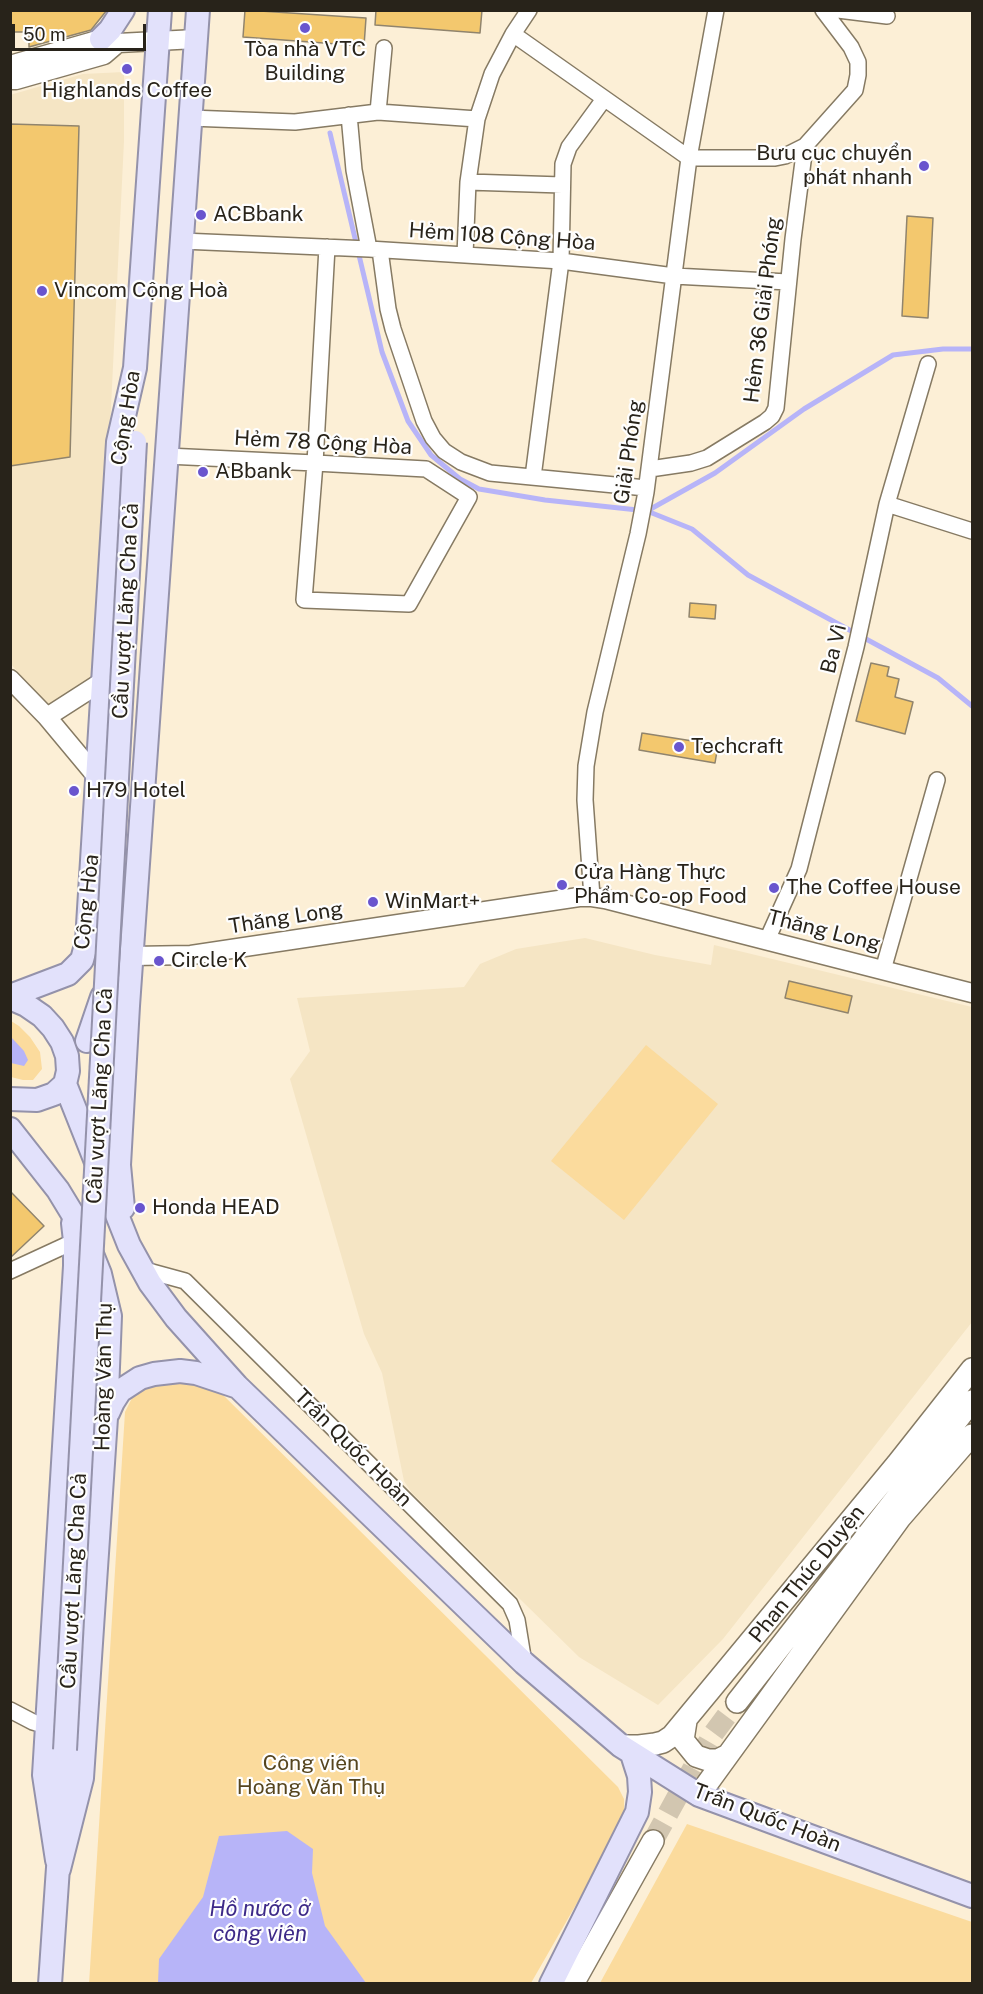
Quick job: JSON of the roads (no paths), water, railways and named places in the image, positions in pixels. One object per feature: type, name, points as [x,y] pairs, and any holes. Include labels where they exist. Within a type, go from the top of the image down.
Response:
[{"type":"main road","points":[[110,41],[110,30],[123,10]]},
{"type":"main road","name":"Cộng Hòa","points":[[10,997],[68,974],[78,966],[87,941],[118,442],[135,368],[160,10]]},
{"type":"main road","name":"Cộng Hòa","points":[[129,1245],[119,1165],[128,1006],[198,10]]},
{"type":"main road","name":"Cầu vượt Lăng Cha Cả","points":[[65,1750],[135,442],[135,368]]},
{"type":"main road","points":[[87,1041],[136,899]]},
{"type":"main road","points":[[10,997],[42,1016],[62,1042],[67,1056],[68,1071],[65,1084],[54,1094],[37,1100],[10,1099]]},
{"type":"main road","points":[[67,1056],[128,1006]]},
{"type":"main road","name":"Trần Quốc Hoàn","points":[[65,1084],[129,1245],[157,1294],[176,1318],[237,1386],[524,1663],[627,1750],[699,1795],[972,1896]]},
{"type":"main road","name":"Hoàng Văn Thụ","points":[[10,1129],[58,1190],[72,1213],[100,1274],[110,1316],[106,1418],[82,1778],[58,1869]]},
{"type":"main road","name":"Hoàng Văn Thụ","points":[[58,1869],[44,1774],[75,1241],[72,1213]]},
{"type":"main road","name":"Phan Thúc Duyện","points":[[627,1750],[663,1742],[672,1736],[897,1464],[972,1368]]},
{"type":"main road","points":[[106,1418],[120,1391],[140,1378],[154,1374],[180,1371],[196,1373],[237,1386]]},
{"type":"main road","points":[[737,1702],[972,1401]]},
{"type":"main road","name":"Phan Thúc Duyện","points":[[699,1795],[900,1518],[972,1435]]},
{"type":"main road","points":[[686,1720],[683,1740],[696,1756],[708,1760],[718,1760],[726,1756]]},
{"type":"main road","name":"Hoàng Văn Thụ","points":[[50,1983],[65,1750]]},
{"type":"main road","points":[[551,1983],[637,1812],[640,1792],[639,1776],[627,1750]]},
{"type":"main road","points":[[573,1983],[652,1841]]},
{"type":"street","points":[[465,255],[468,182],[477,119],[492,74],[513,34],[529,10]]},
{"type":"street","name":"Giải Phóng","points":[[592,897],[585,800],[586,766],[594,711],[638,534],[650,469],[690,158],[716,10]]},
{"type":"street","points":[[513,34],[690,158],[775,158],[785,156],[805,146],[855,90],[858,62],[851,47],[823,10]]},
{"type":"street","points":[[838,10],[887,16]]},
{"type":"street","points":[[10,65],[110,41],[196,39]]},
{"type":"street","points":[[10,80],[16,81],[104,55],[110,41]]},
{"type":"street","points":[[378,112],[384,48]]},
{"type":"street","points":[[533,477],[561,261],[563,164],[569,147],[604,99]]},
{"type":"street","points":[[190,118],[275,122],[378,112],[477,119]]},
{"type":"street","points":[[349,115],[354,171],[388,309],[424,421],[433,438],[444,451],[461,462],[490,473],[646,490]]},
{"type":"street","name":"Hẻm 36 Giải Phóng","points":[[650,469],[691,463],[707,458],[771,416],[778,398],[788,282],[805,146]]},
{"type":"street","points":[[468,182],[562,185]]},
{"type":"street","name":"Hẻm 108 Cộng Hòa","points":[[182,240],[561,261],[674,276],[788,282]]},
{"type":"street","points":[[315,464],[327,247]]},
{"type":"street","name":"Ba Vì","points":[[766,940],[799,869],[856,648],[887,504],[928,364]]},
{"type":"street","name":"Hẻm 78 Cộng Hòa","points":[[167,456],[426,469],[469,497],[409,604],[304,600],[315,464]]},
{"type":"street","points":[[887,504],[972,531]]},
{"type":"street","points":[[10,679],[47,717],[97,777]]},
{"type":"street","points":[[47,717],[103,681]]},
{"type":"street","points":[[883,970],[937,780]]},
{"type":"street","name":"Thăng Long","points":[[132,956],[191,956],[567,898],[592,897],[972,993]]},
{"type":"street","points":[[10,1271],[75,1241]]},
{"type":"street","name":"Trần Quốc Hoàn","points":[[141,1269],[185,1281],[510,1604],[517,1620],[524,1663]]},
{"type":"street","points":[[10,1710],[33,1722],[47,1726]]},
{"type":"water","points":[[11,1037],[24,1051],[28,1060],[24,1066],[11,1063]]},
{"type":"water","name":"Hồ nước ở công viên","points":[[287,1831],[313,1849],[312,1873],[325,1926],[366,1983],[158,1983],[159,1959],[203,1897],[219,1836]]},
{"type":"waterway","points":[[330,133],[382,352],[408,421],[431,455],[460,479],[479,489],[545,500],[647,511],[692,529],[748,575],[938,678],[972,706]]},
{"type":"waterway","points":[[647,511],[715,473],[804,409],[893,355],[943,349],[972,349]]},
{"type":"tunnel","points":[[653,1841],[713,1734],[737,1702]]},
{"type":"place","name":"Tòa nhà VTC Building","points":[[305,28]]},
{"type":"place","name":"Highlands Coffee","points":[[127,69]]},
{"type":"place","name":"Bưu cục chuyển phát nhanh","points":[[924,166]]},
{"type":"place","name":"ACBbank","points":[[201,215]]},
{"type":"place","name":"Vincom Cộng Hoà","points":[[42,291]]},
{"type":"place","name":"ABbank","points":[[203,472]]},
{"type":"place","name":"Techcraft","points":[[679,747]]},
{"type":"place","name":"H79 Hotel","points":[[74,791]]},
{"type":"place","name":"Cửa Hàng Thực Phẩm Co-op Food","points":[[562,885]]},
{"type":"place","name":"The Coffee House","points":[[774,888]]},
{"type":"place","name":"WinMart+","points":[[373,902]]},
{"type":"place","name":"Circle K","points":[[159,961]]},
{"type":"place","name":"Honda HEAD","points":[[140,1208]]},
{"type":"park label","name":"Công viên Hoàng Văn Thụ","points":[[311,1776]]}]
